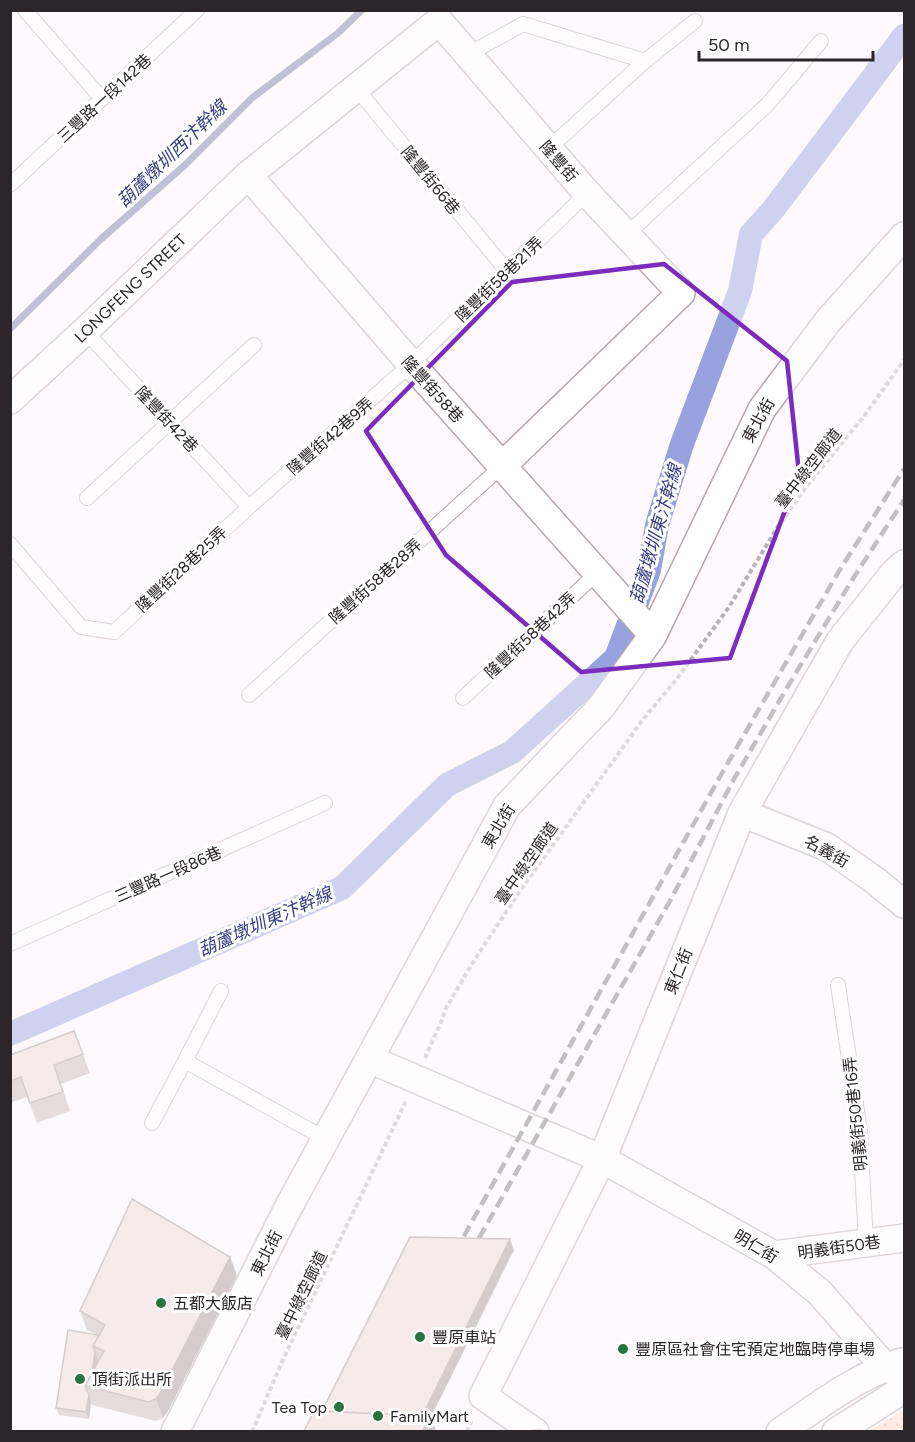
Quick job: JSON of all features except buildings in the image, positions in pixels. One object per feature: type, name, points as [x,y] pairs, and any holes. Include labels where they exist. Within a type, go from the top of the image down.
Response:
[{"type":"street","name":"隆豐街","points":[[248,175],[439,21],[587,194],[681,293],[502,466]]},
{"type":"street","name":"LONGFENG STREET","points":[[10,400],[248,175]]},
{"type":"street","name":"隆豐街58巷","points":[[248,175],[411,364],[647,630]]},
{"type":"street","name":"東北街","points":[[174,1430],[288,1208],[507,806],[602,706],[647,630],[762,408],[828,321],[904,236]]},
{"type":"street","name":"東仁街","points":[[535,1431],[483,1396],[602,1159],[742,813],[840,641],[894,573],[904,564]]},
{"type":"street","name":"名義街","points":[[742,813],[827,848],[873,879],[904,904]]},
{"type":"street","name":"明仁街","points":[[369,1059],[602,1159],[774,1255],[820,1293],[898,1367]]},
{"type":"street","name":"明義街50巷","points":[[774,1255],[904,1238]]},
{"type":"street","points":[[780,1431],[831,1397],[898,1367]]},
{"type":"street","points":[[836,1431],[904,1389]]},
{"type":"lane","points":[[25,10],[102,99]]},
{"type":"lane","name":"三豐路一段142巷","points":[[13,178],[102,99],[195,11]]},
{"type":"lane","points":[[548,149],[645,61],[695,21]]},
{"type":"lane","points":[[467,54],[523,24],[645,61]]},
{"type":"lane","points":[[626,235],[768,104],[821,41]]},
{"type":"lane","name":"隆豐街66巷","points":[[356,88],[507,272]]},
{"type":"lane","name":"隆豐街58巷21弄","points":[[411,364],[587,194]]},
{"type":"lane","name":"隆豐街42巷","points":[[85,331],[249,507]]},
{"type":"lane","points":[[87,498],[254,345]]},
{"type":"lane","name":"隆豐街42巷9弄","points":[[249,507],[411,364]]},
{"type":"lane","name":"隆豐街58巷28弄","points":[[249,695],[502,466]]},
{"type":"lane","name":"隆豐街28巷25弄","points":[[10,544],[81,627],[114,632],[249,507]]},
{"type":"lane","name":"隆豐街58巷42弄","points":[[463,698],[597,573]]},
{"type":"lane","name":"三豐路一段86巷","points":[[10,944],[325,803]]},
{"type":"lane","name":"明義街50巷16弄","points":[[838,985],[860,1131],[866,1244]]},
{"type":"lane","points":[[152,1123],[221,991]]},
{"type":"lane","points":[[185,1061],[326,1139]]},
{"type":"path","name":"臺中綠空廊道","points":[[252,1431],[280,1364],[386,1145],[446,1008],[475,959],[520,891],[644,718],[729,607],[777,528],[806,487],[858,424],[904,360]]},
{"type":"highlighted area","points":[[664,264],[787,361],[799,473],[730,658],[581,672],[446,555],[366,431],[512,282]]},
{"type":"shaded area","points":[[904,1410],[904,1431],[869,1431]]},
{"type":"waterway","name":"葫蘆燉圳西汴幹線","points":[[10,329],[101,239],[185,165],[252,98],[338,33],[362,10]]},
{"type":"waterway","name":"葫蘆墩圳東汴幹線","points":[[10,1034],[342,888],[447,785],[512,752],[616,658],[649,570],[657,525],[682,444],[740,291],[751,234],[772,211],[904,36]]},
{"type":"railway","points":[[455,1252],[722,773],[839,571],[904,469]]},
{"type":"railway","points":[[470,1254],[670,901],[734,779],[854,577],[904,500]]},
{"type":"place","name":"五都大飯店","points":[[161,1303]]},
{"type":"place","name":"豐原車站","points":[[420,1337]]},
{"type":"place","name":"豐原區社會住宅預定地臨時停車場","points":[[623,1349]]},
{"type":"place","name":"頂街派出所","points":[[80,1379]]},
{"type":"place","name":"Tea Top","points":[[339,1407]]},
{"type":"place","name":"FamilyMart","points":[[378,1416]]}]
